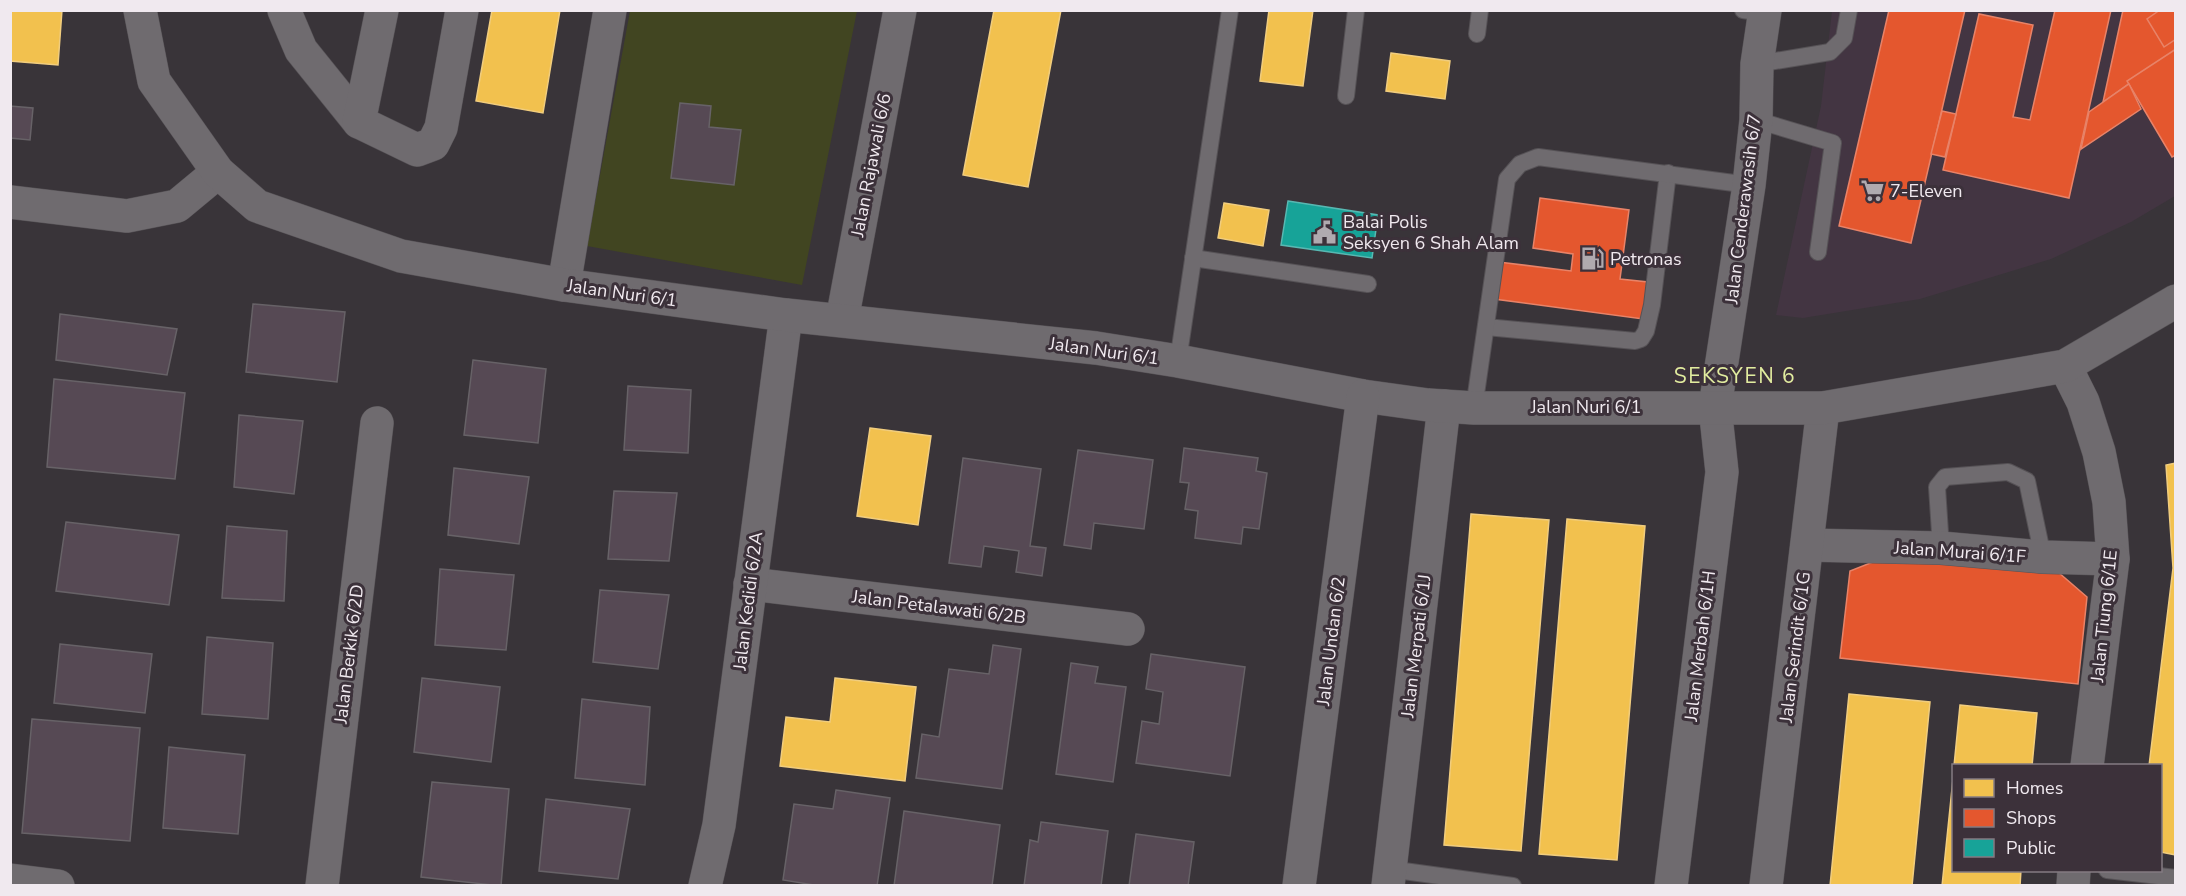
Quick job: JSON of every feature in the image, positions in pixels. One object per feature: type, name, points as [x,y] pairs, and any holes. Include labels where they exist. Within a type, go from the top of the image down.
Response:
[{"type":"street","name":"Jalan Nuri 6/1","points":[[140,10],[154,81],[218,172],[257,206],[401,256],[564,285],[786,315],[1096,348],[1363,396],[1459,407],[1823,408],[2064,366],[2175,301]]},
{"type":"street","points":[[284,10],[301,50],[359,122],[417,150],[434,144],[441,128],[462,10]]},
{"type":"street","points":[[359,122],[382,10]]},
{"type":"street","points":[[564,285],[610,10]]},
{"type":"street","name":"Jalan Rajawali 6/6","points":[[843,320],[900,10]]},
{"type":"street","name":"Jalan Cenderawasih 6/7","points":[[1715,407],[1749,185],[1756,120],[1757,11]]},
{"type":"street","points":[[10,202],[127,216],[177,206],[218,172]]},
{"type":"street","name":"Jalan Kedidi 6/2A","points":[[705,885],[719,825],[786,315]]},
{"type":"street","name":"Jalan Tiung 6/1E","points":[[2064,366],[2083,402],[2099,452],[2109,502],[2113,559],[2087,764]]},
{"type":"street","name":"Jalan Undan 6/2","points":[[1299,885],[1363,396]]},
{"type":"street","name":"Jalan Merpati 6/1J","points":[[1388,877],[1459,407]]},
{"type":"street","name":"Jalan Merbah 6/1H","points":[[1671,885],[1722,472],[1715,407]]},
{"type":"street","name":"Jalan Serindit 6/1G","points":[[1766,885],[1823,408]]},
{"type":"street","name":"Jalan Berkik 6/2D","points":[[322,885],[377,423]]},
{"type":"street","name":"Jalan Murai 6/1F","points":[[1807,545],[1941,548],[2043,557],[2113,559]]},
{"type":"street","name":"Jalan Petalawati 6/2B","points":[[750,584],[1128,629]]},
{"type":"street","points":[[10,880],[58,885]]},
{"type":"lane","points":[[1178,361],[1230,10]]},
{"type":"lane","points":[[1346,96],[1356,10]]},
{"type":"lane","points":[[1477,34],[1480,10]]},
{"type":"lane","points":[[1757,64],[1830,52],[1844,38],[1849,10]]},
{"type":"lane","points":[[1756,120],[1833,143],[1818,252]]},
{"type":"lane","points":[[1459,407],[1486,327],[1508,178],[1520,164],[1538,157],[1749,185]]},
{"type":"lane","points":[[1486,327],[1635,341],[1641,339],[1646,332],[1652,305],[1668,173]]},
{"type":"lane","points":[[1192,258],[1368,284]]},
{"type":"lane","points":[[1941,548],[1937,488],[1945,477],[2008,472],[2027,481],[2043,557]]},
{"type":"lane","points":[[2124,872],[2175,878]]},
{"type":"lane","points":[[1388,877],[1513,885]]},
{"type":"shaded area","points":[[1832,11],[2175,11],[2175,196],[2131,222],[2051,259],[1920,299],[1803,318],[1776,315],[1821,106]]},
{"type":"green space","points":[[630,11],[857,11],[802,285],[587,246]]},
{"type":"building: Homes","points":[[10,10],[62,10],[58,65],[10,61]]},
{"type":"building: Homes","points":[[492,10],[560,10],[543,113],[476,101]]},
{"type":"building: Homes","points":[[994,10],[1061,10],[1028,187],[963,175]]},
{"type":"building: Homes","points":[[1269,10],[1313,10],[1303,86],[1260,81]]},
{"type":"building: Homes","points":[[1391,53],[1450,61],[1445,99],[1386,91]]},
{"type":"building: Homes","points":[[1224,203],[1269,210],[1263,246],[1218,238]]},
{"type":"building: Homes","points":[[870,428],[931,436],[918,525],[857,516]]},
{"type":"building: Homes","points":[[2176,463],[2176,855],[2162,852],[2162,764],[2149,764],[2173,568],[2166,465]]},
{"type":"building: Homes","points":[[1471,514],[1549,520],[1521,851],[1444,845]]},
{"type":"building: Homes","points":[[1567,519],[1645,526],[1617,860],[1539,854]]},
{"type":"building: Homes","points":[[835,678],[916,687],[905,781],[780,766],[786,717],[830,722]]},
{"type":"building: Homes","points":[[1849,694],[1930,702],[1912,886],[1830,886]]},
{"type":"building: Homes","points":[[1960,705],[2037,713],[2032,764],[1954,764]]},
{"type":"building: Homes","points":[[1952,788],[1952,872],[2021,872],[2020,886],[1942,886]]},
{"type":"building: Shops","points":[[1889,10],[1965,10],[1911,243],[1839,226]]},
{"type":"building: Shops","points":[[2055,10],[2111,10],[2069,198],[1943,170],[1979,14],[2033,25],[2013,117],[2030,120]]},
{"type":"building: Shops","points":[[2123,10],[2176,10],[2176,50],[2103,102]]},
{"type":"building: Shops","points":[[2160,10],[2176,10],[2176,39],[2164,47],[2147,19]]},
{"type":"building: Shops","points":[[2176,49],[2176,155],[2172,157],[2127,81]]},
{"type":"building: Shops","points":[[2129,84],[2141,109],[2081,149],[2089,112]]},
{"type":"building: Shops","points":[[1942,111],[1956,114],[1945,157],[1931,154]]},
{"type":"building: Shops","points":[[1540,198],[1629,210],[1620,279],[1648,282],[1643,319],[1494,299],[1499,262],[1571,271],[1573,254],[1533,248]]},
{"type":"building: Shops","points":[[1883,558],[2051,566],[2087,597],[2078,684],[1840,658],[1850,571]]},
{"type":"building: Public","points":[[1288,201],[1378,215],[1372,258],[1281,245]]},
{"type":"building: Other","points":[[680,103],[711,106],[709,127],[741,130],[734,185],[671,178]]},
{"type":"building: Other","points":[[10,106],[33,108],[30,140],[10,138]]},
{"type":"building: Other","points":[[253,304],[345,312],[337,382],[246,372]]},
{"type":"building: Other","points":[[60,314],[177,329],[167,375],[56,360]]},
{"type":"building: Other","points":[[473,360],[546,369],[538,443],[464,435]]},
{"type":"building: Other","points":[[54,379],[185,393],[175,479],[47,467]]},
{"type":"building: Other","points":[[628,386],[691,390],[688,453],[624,450]]},
{"type":"building: Other","points":[[239,415],[303,421],[294,494],[234,487]]},
{"type":"building: Other","points":[[1184,448],[1258,458],[1256,471],[1267,473],[1259,529],[1243,527],[1241,544],[1195,538],[1198,511],[1185,509],[1189,483],[1180,482]]},
{"type":"building: Other","points":[[1078,450],[1153,460],[1144,529],[1094,523],[1091,549],[1064,545]]},
{"type":"building: Other","points":[[963,458],[1041,469],[1030,546],[1046,548],[1042,576],[1016,572],[1019,551],[984,546],[981,567],[949,563]]},
{"type":"building: Other","points":[[454,468],[529,477],[519,544],[448,535]]},
{"type":"building: Other","points":[[614,491],[677,493],[669,561],[608,559]]},
{"type":"building: Other","points":[[66,522],[179,535],[169,605],[56,591]]},
{"type":"building: Other","points":[[227,526],[287,531],[284,601],[222,598]]},
{"type":"building: Other","points":[[440,569],[514,575],[506,650],[435,645]]},
{"type":"building: Other","points":[[600,590],[669,595],[658,669],[593,662]]},
{"type":"building: Other","points":[[207,637],[273,643],[268,719],[202,714]]},
{"type":"building: Other","points":[[60,644],[152,654],[145,713],[54,703]]},
{"type":"building: Other","points":[[993,645],[1021,649],[1002,789],[916,778],[922,734],[939,737],[949,669],[989,674]]},
{"type":"building: Other","points":[[1151,654],[1245,667],[1230,776],[1136,763],[1142,721],[1159,724],[1163,692],[1146,689]]},
{"type":"building: Other","points":[[1071,663],[1098,667],[1095,683],[1126,687],[1113,782],[1056,774]]},
{"type":"building: Other","points":[[422,678],[500,687],[491,762],[414,752]]},
{"type":"building: Other","points":[[582,699],[650,707],[645,785],[575,778]]},
{"type":"building: Other","points":[[32,719],[140,728],[130,841],[22,833]]},
{"type":"building: Other","points":[[169,747],[245,755],[238,834],[163,828]]},
{"type":"building: Other","points":[[432,782],[509,789],[501,886],[421,877]]},
{"type":"building: Other","points":[[836,790],[890,798],[877,886],[820,886],[783,880],[794,804],[833,809]]},
{"type":"building: Other","points":[[546,799],[630,809],[618,879],[539,871]]},
{"type":"building: Other","points":[[904,811],[1000,825],[992,886],[894,886]]},
{"type":"building: Other","points":[[1041,822],[1108,831],[1101,886],[1024,886],[1030,840],[1038,842]]},
{"type":"building: Other","points":[[1136,834],[1194,842],[1188,886],[1129,886]]},
{"type":"place","name":"7-Eleven","points":[[1872,191]]},
{"type":"place","name":"Balai Polis Seksyen 6 Shah Alam","points":[[1325,232]]},
{"type":"place","name":"Petronas","points":[[1592,259]]},
{"type":"district","name":"SEKSYEN 6","points":[[1735,376]]}]
